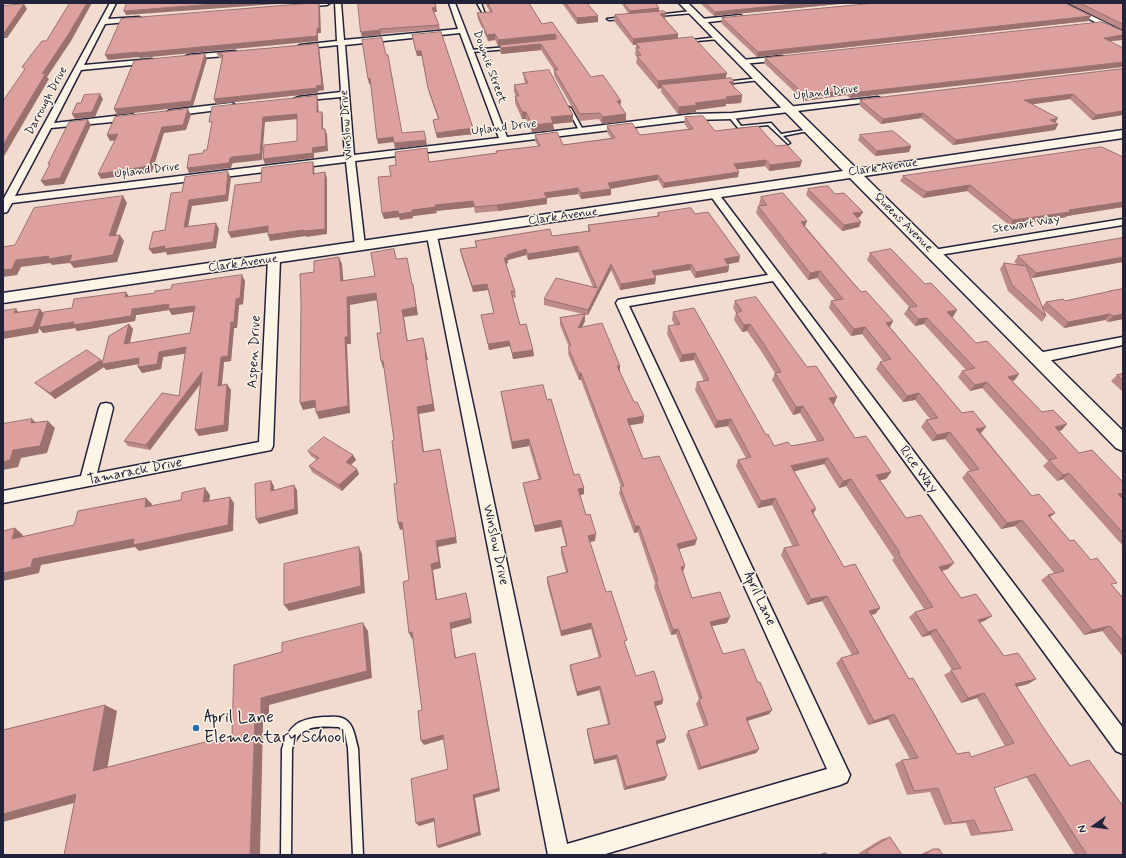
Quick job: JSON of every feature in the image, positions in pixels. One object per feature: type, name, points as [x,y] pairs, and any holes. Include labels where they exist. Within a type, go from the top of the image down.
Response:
[{"type":"street","name":"Darrough Drive","points":[[3,210],[113,3]]},
{"type":"street","points":[[296,6],[327,3]]},
{"type":"street","name":"Winslow Drive","points":[[338,3],[350,159],[360,246]]},
{"type":"street","name":"Downie Street","points":[[452,3],[504,140]]},
{"type":"street","points":[[1060,3],[1123,34]]},
{"type":"street","points":[[692,12],[747,17]]},
{"type":"street","name":"Queens Avenue","points":[[692,12],[854,172],[1123,443]]},
{"type":"street","points":[[102,22],[149,18]]},
{"type":"street","points":[[1083,25],[1101,23]]},
{"type":"street","points":[[295,47],[463,31]]},
{"type":"street","points":[[179,58],[241,52]]},
{"type":"street","points":[[742,62],[786,58]]},
{"type":"street","points":[[78,68],[163,60]]},
{"type":"street","points":[[290,100],[345,94]]},
{"type":"street","name":"Upland Drive","points":[[8,200],[581,130],[693,117],[731,116],[890,97]]},
{"type":"street","points":[[165,113],[243,105]]},
{"type":"street","points":[[48,126],[142,116]]},
{"type":"street","name":"Clark Avenue","points":[[3,298],[715,195],[854,172],[1123,134]]},
{"type":"street","name":"Rice Way","points":[[715,195],[1123,744]]},
{"type":"street","name":"Stewart Way","points":[[933,253],[1123,222]]},
{"type":"street","name":"Winslow Drive","points":[[432,236],[559,855]]},
{"type":"street","name":"Aspen Drive","points":[[266,446],[274,259]]},
{"type":"street","name":"April Lane","points":[[565,855],[840,775],[622,303],[775,277]]},
{"type":"street","points":[[1038,358],[1123,341]]},
{"type":"street","points":[[87,481],[106,408]]},
{"type":"street","name":"Tamarack Drive","points":[[3,497],[266,446]]},
{"type":"lane","points":[[480,3],[484,13]]},
{"type":"lane","points":[[654,15],[692,12]]},
{"type":"lane","points":[[609,19],[632,17]]},
{"type":"lane","points":[[680,42],[718,38]]},
{"type":"lane","points":[[471,51],[514,47]]},
{"type":"lane","points":[[721,83],[759,79]]},
{"type":"lane","points":[[567,104],[581,130]]},
{"type":"lane","points":[[731,116],[740,127],[768,124],[788,143]]},
{"type":"lane","points":[[780,135],[811,130]]},
{"type":"lane","points":[[286,855],[288,740],[293,732],[303,725],[322,721],[341,722],[349,731],[353,748],[358,855]]},
{"type":"building","points":[[70,3],[87,3],[42,74],[46,73],[3,145],[3,101],[25,69],[22,67],[42,41],[46,41]]},
{"type":"building","points":[[127,3],[227,3],[124,11]]},
{"type":"building","points":[[319,3],[319,28],[317,29],[317,36],[105,55],[121,19]]},
{"type":"building","points":[[358,3],[435,3],[436,7],[432,8],[439,25],[379,29],[380,30],[361,32]]},
{"type":"building","points":[[488,3],[529,3],[542,24],[552,22],[591,77],[603,75],[621,101],[617,101],[626,114],[602,117],[600,113],[580,114],[554,70],[558,70],[541,44],[501,48],[500,45],[556,39],[557,37],[555,34],[498,40],[495,34],[487,35],[477,13],[492,12]]},
{"type":"building","points":[[566,3],[587,3],[598,16],[577,18]]},
{"type":"building","points":[[624,3],[656,3],[659,8],[630,11]]},
{"type":"building","points":[[706,3],[804,3],[715,12]]},
{"type":"building","points":[[876,3],[1065,3],[1091,16],[758,52],[722,18]]},
{"type":"building","points":[[1080,3],[1123,3],[1123,24]]},
{"type":"building","points":[[24,4],[4,33],[3,33],[3,6]]},
{"type":"building","points":[[664,11],[666,13],[660,14],[678,34],[633,39],[615,15]]},
{"type":"building","points":[[1102,22],[1123,31],[1123,35],[1104,38],[1123,48],[1123,62],[851,93],[848,90],[806,96],[765,58]]},
{"type":"building","points":[[441,32],[473,128],[436,133],[433,120],[439,119],[428,88],[421,51],[416,51],[412,35]]},
{"type":"building","points":[[693,37],[727,73],[658,81],[637,56],[641,55],[636,48],[640,48],[636,43]]},
{"type":"building","points":[[382,38],[386,55],[388,55],[402,133],[424,131],[426,140],[394,143],[393,137],[377,139],[370,78],[368,79],[362,40]]},
{"type":"building","points":[[318,44],[322,85],[316,86],[317,88],[214,99],[223,55],[217,53]]},
{"type":"building","points":[[205,54],[191,101],[114,109],[134,61]]},
{"type":"building","points":[[1123,69],[1123,111],[1096,115],[1073,94],[1024,100],[1058,118],[1050,120],[1058,124],[956,140],[923,113],[883,119],[860,100]]},
{"type":"building","points":[[549,70],[573,115],[551,117],[553,123],[532,125],[526,112],[522,112],[515,96],[519,96],[514,85],[528,83],[523,73]]},
{"type":"building","points":[[731,78],[734,81],[729,82],[742,95],[726,97],[727,99],[695,103],[697,105],[679,107],[661,85]]},
{"type":"building","points":[[100,94],[92,112],[72,114],[77,103],[81,103],[84,95]]},
{"type":"building","points":[[317,96],[317,112],[322,112],[322,129],[325,129],[326,146],[312,148],[313,153],[263,159],[264,145],[297,141],[297,114],[263,117],[260,154],[232,157],[230,158],[229,163],[187,168],[189,155],[203,153],[204,150],[207,150],[212,122],[209,122],[212,107]]},
{"type":"building","points":[[188,109],[183,125],[162,127],[149,166],[98,174],[118,134],[107,135],[115,117]]},
{"type":"building","points":[[703,116],[715,131],[758,126],[776,146],[787,145],[802,161],[770,165],[766,160],[734,164],[739,172],[664,183],[658,175],[608,183],[611,189],[581,193],[578,188],[544,193],[547,198],[497,205],[475,207],[473,201],[435,205],[436,207],[412,210],[412,212],[399,214],[398,211],[382,213],[378,177],[391,176],[389,166],[396,165],[395,152],[427,148],[429,162],[497,153],[496,151],[540,146],[535,135],[557,132],[563,145],[615,138],[607,126],[632,123],[640,135],[693,129],[685,117]]},
{"type":"building","points":[[88,120],[60,178],[41,181],[69,122]]},
{"type":"building","points":[[893,131],[911,146],[877,151],[860,135]]},
{"type":"building","points":[[1102,147],[1123,157],[1123,202],[1069,210],[1070,212],[1013,220],[970,185],[926,192],[903,176]]},
{"type":"building","points":[[313,162],[313,174],[325,172],[325,229],[304,230],[268,235],[268,226],[228,232],[235,185],[261,182],[262,168]]},
{"type":"building","points":[[228,172],[226,195],[189,200],[184,227],[216,223],[213,242],[164,249],[165,246],[149,249],[153,232],[165,230],[171,193],[182,192],[185,177]]},
{"type":"building","points":[[828,186],[835,194],[844,193],[863,212],[853,213],[861,222],[844,225],[808,189]]},
{"type":"building","points":[[783,193],[807,221],[801,222],[807,230],[861,292],[866,291],[893,321],[886,323],[962,413],[973,411],[986,427],[976,429],[1032,496],[1039,494],[1055,513],[1048,515],[1070,541],[1074,540],[1091,560],[1097,558],[1117,583],[1111,584],[1123,598],[1123,641],[1110,626],[1092,630],[1048,575],[1064,571],[1022,520],[1007,523],[967,472],[979,469],[950,432],[937,435],[926,420],[938,418],[919,393],[907,396],[880,362],[891,359],[865,327],[854,329],[831,301],[843,299],[820,271],[810,273],[758,206],[767,205],[761,197]]},
{"type":"building","points":[[123,196],[109,236],[120,235],[113,255],[69,262],[72,255],[48,259],[49,256],[16,260],[12,269],[3,270],[3,247],[15,245],[34,208]]},
{"type":"building","points":[[691,208],[695,214],[708,212],[740,256],[724,259],[729,266],[696,272],[691,264],[652,271],[656,278],[621,284],[611,264],[588,310],[544,299],[556,278],[597,288],[578,246],[528,254],[526,249],[507,255],[508,257],[504,258],[515,292],[511,291],[520,325],[526,324],[533,350],[512,353],[509,341],[488,344],[481,315],[494,313],[487,284],[472,286],[460,249],[477,247],[475,241],[550,229],[552,236],[590,231],[588,225],[659,216],[658,213]]},
{"type":"building","points":[[1123,238],[1123,257],[1036,273],[1018,256]]},
{"type":"building","points":[[394,249],[396,259],[407,258],[413,284],[416,307],[402,310],[407,341],[423,338],[426,353],[433,404],[417,407],[423,452],[440,449],[456,537],[436,541],[439,562],[431,564],[436,600],[466,593],[471,618],[450,623],[455,658],[475,653],[499,788],[473,795],[479,832],[437,846],[434,818],[416,823],[411,779],[448,769],[443,735],[421,741],[418,711],[422,710],[412,632],[409,633],[403,582],[409,580],[402,522],[398,523],[394,484],[397,483],[392,441],[394,440],[383,361],[381,361],[377,333],[381,333],[376,293],[347,297],[348,337],[345,337],[348,406],[316,412],[315,400],[300,403],[300,274],[314,272],[314,261],[339,257],[341,281],[375,276],[371,253]]},
{"type":"building","points":[[891,249],[925,284],[931,283],[957,310],[947,312],[976,343],[987,341],[1019,374],[1008,377],[1042,412],[1053,410],[1067,424],[1055,427],[1079,453],[1092,450],[1123,482],[1123,493],[1118,494],[1123,499],[1123,533],[1069,473],[1063,475],[1049,460],[1057,458],[987,382],[975,385],[962,371],[975,368],[927,318],[918,319],[908,308],[917,306],[870,253]]},
{"type":"building","points":[[1004,263],[1026,266],[1046,316],[1012,285]]},
{"type":"building","points":[[242,275],[240,298],[236,299],[234,322],[231,322],[228,356],[221,357],[218,386],[227,384],[224,425],[195,430],[202,372],[146,445],[124,441],[162,393],[179,396],[186,347],[159,352],[157,364],[138,367],[139,358],[102,364],[109,336],[129,324],[124,344],[190,333],[195,306],[168,309],[169,304],[132,309],[131,316],[73,325],[74,322],[39,327],[44,312],[72,308],[74,299],[126,292],[125,297],[155,293],[155,291],[171,289],[172,285]]},
{"type":"building","points":[[1123,289],[1123,314],[1113,316],[1110,314],[1068,322],[1046,302],[1063,299],[1065,301]]},
{"type":"building","points":[[756,297],[807,367],[816,366],[837,397],[829,398],[855,438],[866,436],[891,472],[876,475],[906,518],[921,515],[954,563],[939,567],[961,598],[976,594],[992,616],[978,620],[1004,656],[1018,653],[1036,679],[1015,684],[1047,733],[1070,766],[1089,760],[1123,806],[1123,855],[1087,855],[1035,774],[994,788],[1013,830],[980,833],[974,820],[952,823],[938,788],[914,791],[902,760],[918,758],[894,714],[874,721],[841,658],[859,653],[827,596],[811,599],[784,548],[799,545],[775,498],[761,501],[738,460],[751,457],[731,419],[717,421],[697,382],[709,380],[695,353],[682,355],[668,326],[680,324],[673,312],[694,308],[766,435],[768,434],[774,446],[788,442],[791,446],[824,440],[803,406],[796,407],[775,373],[781,372],[764,344],[750,324],[744,325],[736,313],[742,311],[735,301]],"holes":[[[828,458],[843,481],[851,479],[900,553],[898,553],[933,607],[915,612],[928,632],[936,629],[961,668],[951,670],[968,698],[984,693],[1014,743],[971,757],[969,752],[957,754],[913,678],[909,679],[869,611],[880,608],[855,564],[844,567],[811,510],[816,509],[791,466]]]},
{"type":"building","points":[[16,309],[14,313],[40,309],[33,327],[3,332],[3,311]]},
{"type":"building","points":[[585,314],[578,328],[602,323],[620,366],[617,366],[634,402],[637,402],[644,416],[627,419],[643,459],[659,456],[697,539],[677,544],[685,566],[681,567],[692,598],[720,592],[730,617],[710,622],[723,654],[744,649],[758,683],[760,682],[772,710],[746,718],[759,749],[701,767],[688,731],[708,725],[699,700],[702,698],[678,629],[673,630],[656,581],[658,580],[639,526],[635,526],[620,487],[624,486],[581,373],[579,373],[568,347],[571,346],[560,318]]},
{"type":"building","points":[[87,350],[101,360],[50,393],[35,383]]},
{"type":"building","points":[[1123,374],[1123,381],[1117,375]]},
{"type":"building","points":[[543,385],[547,400],[551,399],[574,475],[579,474],[584,488],[578,489],[586,515],[590,514],[596,534],[588,536],[606,592],[611,591],[627,640],[624,641],[636,676],[654,671],[663,700],[654,702],[666,738],[656,741],[667,776],[626,787],[617,755],[594,760],[587,729],[610,724],[600,686],[577,692],[570,665],[601,657],[591,623],[561,631],[547,577],[568,572],[561,547],[567,546],[561,520],[534,526],[523,483],[541,479],[529,439],[512,442],[501,392]]},
{"type":"building","points":[[32,419],[31,423],[48,421],[40,446],[13,450],[10,460],[3,462],[3,424]]},
{"type":"building","points":[[324,437],[353,455],[346,462],[357,469],[339,485],[309,466],[319,458],[308,451]]},
{"type":"building","points":[[271,481],[271,491],[294,485],[295,509],[256,519],[255,484]]},
{"type":"building","points":[[205,488],[203,502],[230,497],[228,525],[133,545],[134,539],[33,559],[31,567],[3,573],[3,531],[15,528],[12,539],[74,525],[78,511],[146,498],[145,507],[181,500],[182,493]]},
{"type":"building","points":[[359,547],[361,586],[284,605],[284,564]]},
{"type":"building","points":[[363,623],[367,671],[261,698],[261,715],[255,717],[250,855],[64,855],[76,794],[3,814],[3,730],[105,705],[93,771],[232,735],[234,665],[282,652],[282,643]]},
{"type":"building","points":[[890,837],[902,855],[869,855],[867,851]]},
{"type":"building","points":[[933,849],[939,849],[943,855],[925,855]]},
{"type":"place","name":"April Lane Elementary School","points":[[196,728]]}]
